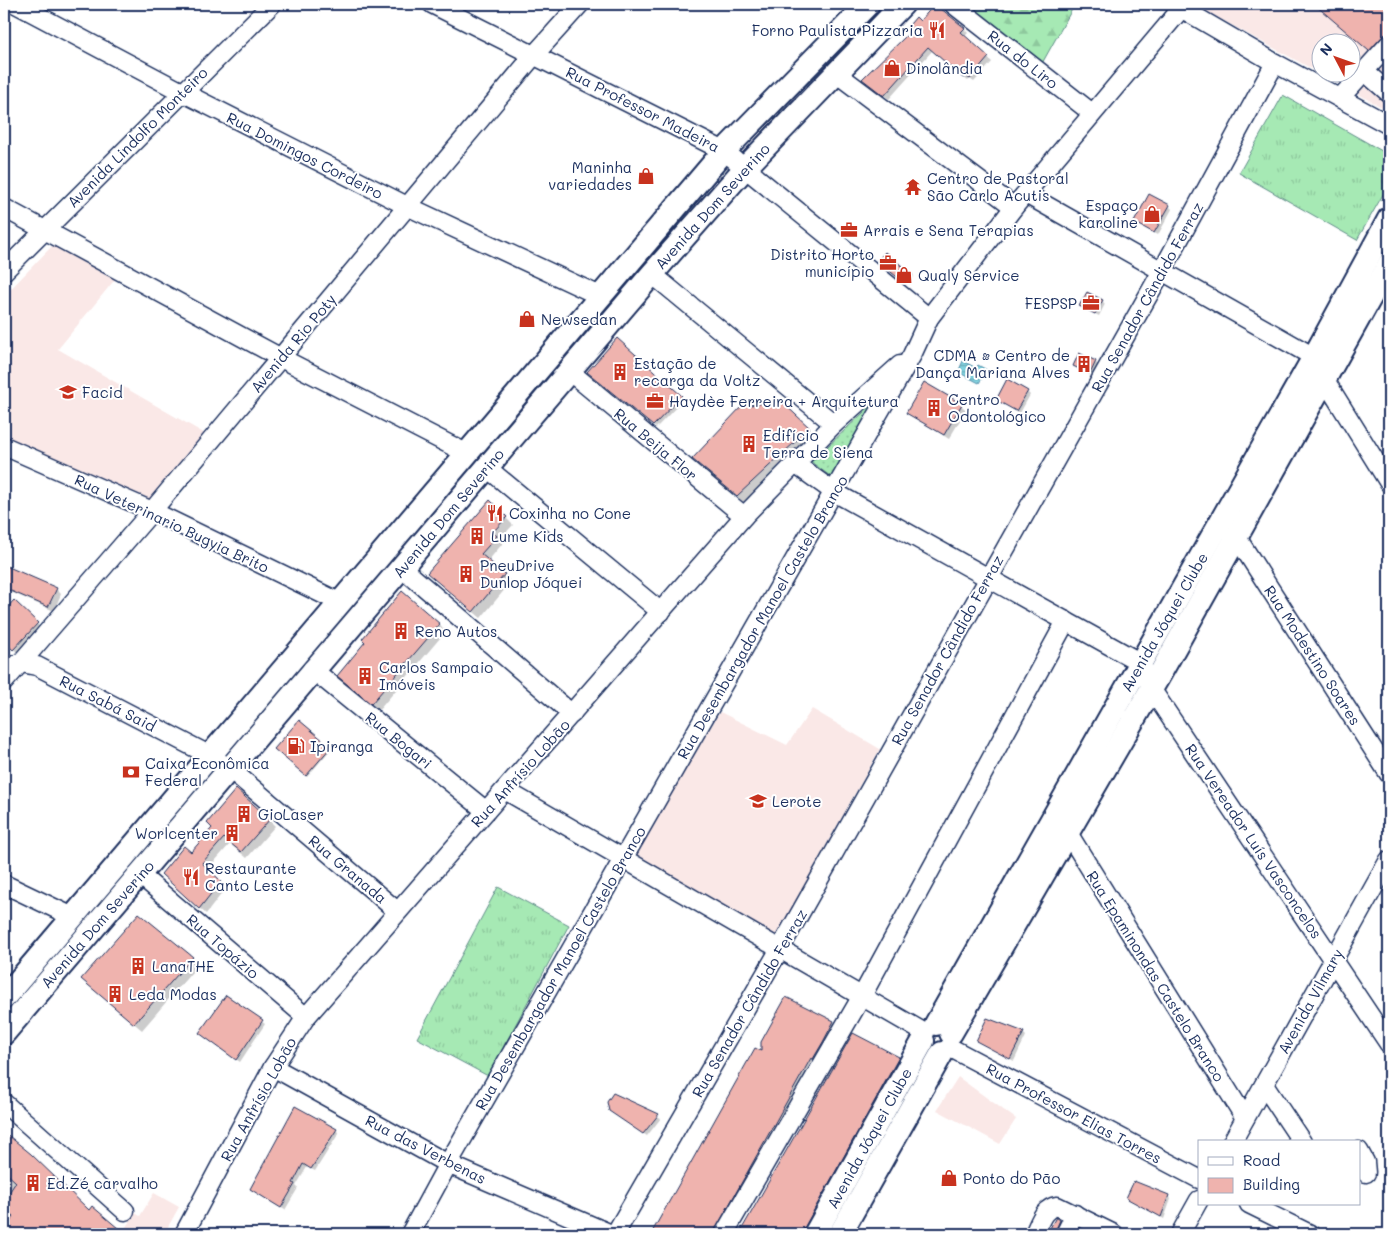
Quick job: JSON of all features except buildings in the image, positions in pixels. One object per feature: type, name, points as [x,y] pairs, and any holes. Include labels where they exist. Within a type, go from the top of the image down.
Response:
[{"type":"main road","name":"Avenida Dom Severino","points":[[4,998],[339,602],[468,454],[724,150],[868,4]]},
{"type":"main road","name":"Avenida Dom Severino","points":[[4,1033],[230,769],[312,669],[401,568],[652,274],[745,168],[904,4]]},
{"type":"main road","name":"Avenida Jóquei Clube","points":[[840,1234],[938,1039],[1141,663],[1314,357],[1389,219]]},
{"type":"main road","name":"Avenida Jóquei Clube","points":[[815,1234],[1068,833],[1152,690],[1389,264]]},
{"type":"street","name":"Rua Domingos Cordeiro","points":[[16,4],[182,92],[407,206],[600,296]]},
{"type":"street","name":"Avenida Lindolfo Monteiro","points":[[4,271],[44,229],[272,4]]},
{"type":"street","name":"Rua Professor Madeira","points":[[432,4],[724,150],[930,318]]},
{"type":"street","name":"Avenida Rio Poty","points":[[4,682],[12,665],[152,512],[535,54],[580,4]]},
{"type":"street","name":"Rua do Liro","points":[[953,4],[1092,113]]},
{"type":"street","points":[[1178,6],[1275,63],[1389,125]]},
{"type":"street","name":"Rua Desembargador Manoel Castelo Branco","points":[[410,1234],[448,1164],[912,355],[930,318],[1020,200],[1178,6]]},
{"type":"street","points":[[1340,98],[1389,44]]},
{"type":"street","name":"Rua Senador Cândido Ferraz","points":[[613,1234],[780,949],[1162,271],[1275,63]]},
{"type":"street","points":[[1364,71],[1389,92]]},
{"type":"street","points":[[836,73],[1020,200],[1162,271],[1314,357],[1325,380],[1389,483]]},
{"type":"street","points":[[4,208],[280,358],[468,454]]},
{"type":"street","points":[[652,274],[834,424]]},
{"type":"street","name":"Rua Anfrísio Lobão","points":[[184,1234],[273,1068],[306,1017],[744,516],[834,424],[912,355]]},
{"type":"street","name":"Rua Beija Flor","points":[[569,371],[744,516]]},
{"type":"street","name":"Rua Veterinario Bugyia Brito","points":[[4,446],[152,512],[339,602]]},
{"type":"street","points":[[795,464],[834,492],[1141,663]]},
{"type":"street","points":[[486,467],[661,612]]},
{"type":"street","name":"Rua Modestino Soares","points":[[1236,536],[1389,774]]},
{"type":"street","points":[[401,568],[572,714]]},
{"type":"street","points":[[724,1234],[862,996],[1066,621]]},
{"type":"street","name":"Rua Vereador Luís Vasconcelos","points":[[1141,663],[1152,690],[1334,958],[1389,1044]]},
{"type":"street","name":"Rua Sabá Said","points":[[12,665],[37,666],[210,755],[230,769]]},
{"type":"street","name":"Rua Bogari","points":[[312,669],[486,811]]},
{"type":"street","name":"Rua Granada","points":[[230,769],[397,911]]},
{"type":"street","name":"Rua Professor Elias Torres","points":[[505,790],[938,1039],[1198,1178]]},
{"type":"street","name":"Rua Epaminondas Castelo Branco","points":[[1068,833],[1245,1118]]},
{"type":"street","name":"Avenida Vilmary","points":[[1233,1140],[1389,860]]},
{"type":"street","name":"Rua Topázio","points":[[139,874],[306,1017]]},
{"type":"street","points":[[4,884],[73,917]]},
{"type":"street","name":"Rua das Verbenas","points":[[273,1068],[448,1164],[613,1234]]},
{"type":"street","points":[[1264,1085],[1301,1140]]},
{"type":"street","points":[[4,1103],[125,1210]]},
{"type":"street","points":[[1360,1153],[1365,1162],[1366,1173]]},
{"type":"street","points":[[1180,1234],[1198,1202]]},
{"type":"street","points":[[1034,1234],[1049,1207],[1057,1206],[1114,1234]]},
{"type":"street","points":[[1253,1206],[1310,1234]]},
{"type":"street","points":[[1065,1234],[1075,1214]]},
{"type":"shaded area","points":[[1193,4],[1389,4],[1389,111],[1336,82],[1360,82],[1360,32],[1310,32],[1310,68]]},
{"type":"shaded area","name":"Facid","points":[[53,245],[117,277],[58,349],[207,435],[147,503],[4,436],[4,296]]},
{"type":"shaded area","name":"Lerote","points":[[812,709],[880,749],[775,937],[633,853],[720,712],[787,745]]},
{"type":"shaded area","points":[[958,1077],[1016,1119],[1000,1144],[937,1110]]},
{"type":"shaded area","points":[[154,1193],[179,1207],[164,1234],[122,1233],[135,1213],[140,1216]]},
{"type":"green space","points":[[966,4],[1075,4],[1040,67]]},
{"type":"green space","points":[[1283,95],[1389,155],[1389,184],[1357,240],[1239,173]]},
{"type":"green space","points":[[882,395],[834,479],[811,462]]},
{"type":"green space","points":[[498,887],[569,925],[488,1076],[417,1038]]},
{"type":"water","points":[[963,361],[976,368],[978,365],[987,370],[979,383],[958,372]]},
{"type":"place","name":"Forno Paulista Pizzaria","points":[[937,30]]},
{"type":"place","name":"Dinolândia","points":[[892,68]]},
{"type":"place","name":"Maninha variedades","points":[[646,176]]},
{"type":"place","name":"Centro de Pastoral São Carlo Acutis","points":[[913,187]]},
{"type":"place","name":"Espaço karoline","points":[[1152,214]]},
{"type":"place","name":"Arrais e Sena Terapias","points":[[849,230]]},
{"type":"place","name":"Distrito Horto município","points":[[888,263]]},
{"type":"place","name":"Qualy Service","points":[[904,275]]},
{"type":"place","name":"FESPSP","points":[[1091,303]]},
{"type":"place","name":"Newsedan","points":[[527,319]]},
{"type":"place","name":"CDMA • Centro de Dança Mariana Alves","points":[[1084,364]]},
{"type":"place","name":"Estação de recarga da Voltz","points":[[620,372]]},
{"type":"place","name":"Facid","points":[[68,392]]},
{"type":"place","name":"Haydèe Ferreira + Arquitetura","points":[[655,401]]},
{"type":"place","name":"Centro Odontológico","points":[[934,408]]},
{"type":"place","name":"Edifício Terra de Siena","points":[[749,444]]},
{"type":"place","name":"Coxinha no Cone","points":[[495,513]]},
{"type":"place","name":"Lume Kids","points":[[477,536]]},
{"type":"place","name":"PneuDrive Dunlop Jóquei","points":[[466,574]]},
{"type":"place","name":"Reno Autos","points":[[401,631]]},
{"type":"place","name":"Carlos Sampaio Imóveis","points":[[365,676]]},
{"type":"place","name":"Ipiranga","points":[[296,746]]},
{"type":"place","name":"Caixa Econômica Federal","points":[[131,772]]},
{"type":"place","name":"Lerote","points":[[758,801]]},
{"type":"place","name":"GioLaser","points":[[244,814]]},
{"type":"place","name":"Worlcenter","points":[[232,833]]},
{"type":"place","name":"Restaurante Canto Leste","points":[[191,877]]},
{"type":"place","name":"LanaTHE","points":[[138,966]]},
{"type":"place","name":"Leda Modas","points":[[115,994]]},
{"type":"place","name":"Ponto do Pão","points":[[949,1178]]},
{"type":"place","name":"Ed.Zé carvalho","points":[[33,1183]]}]
